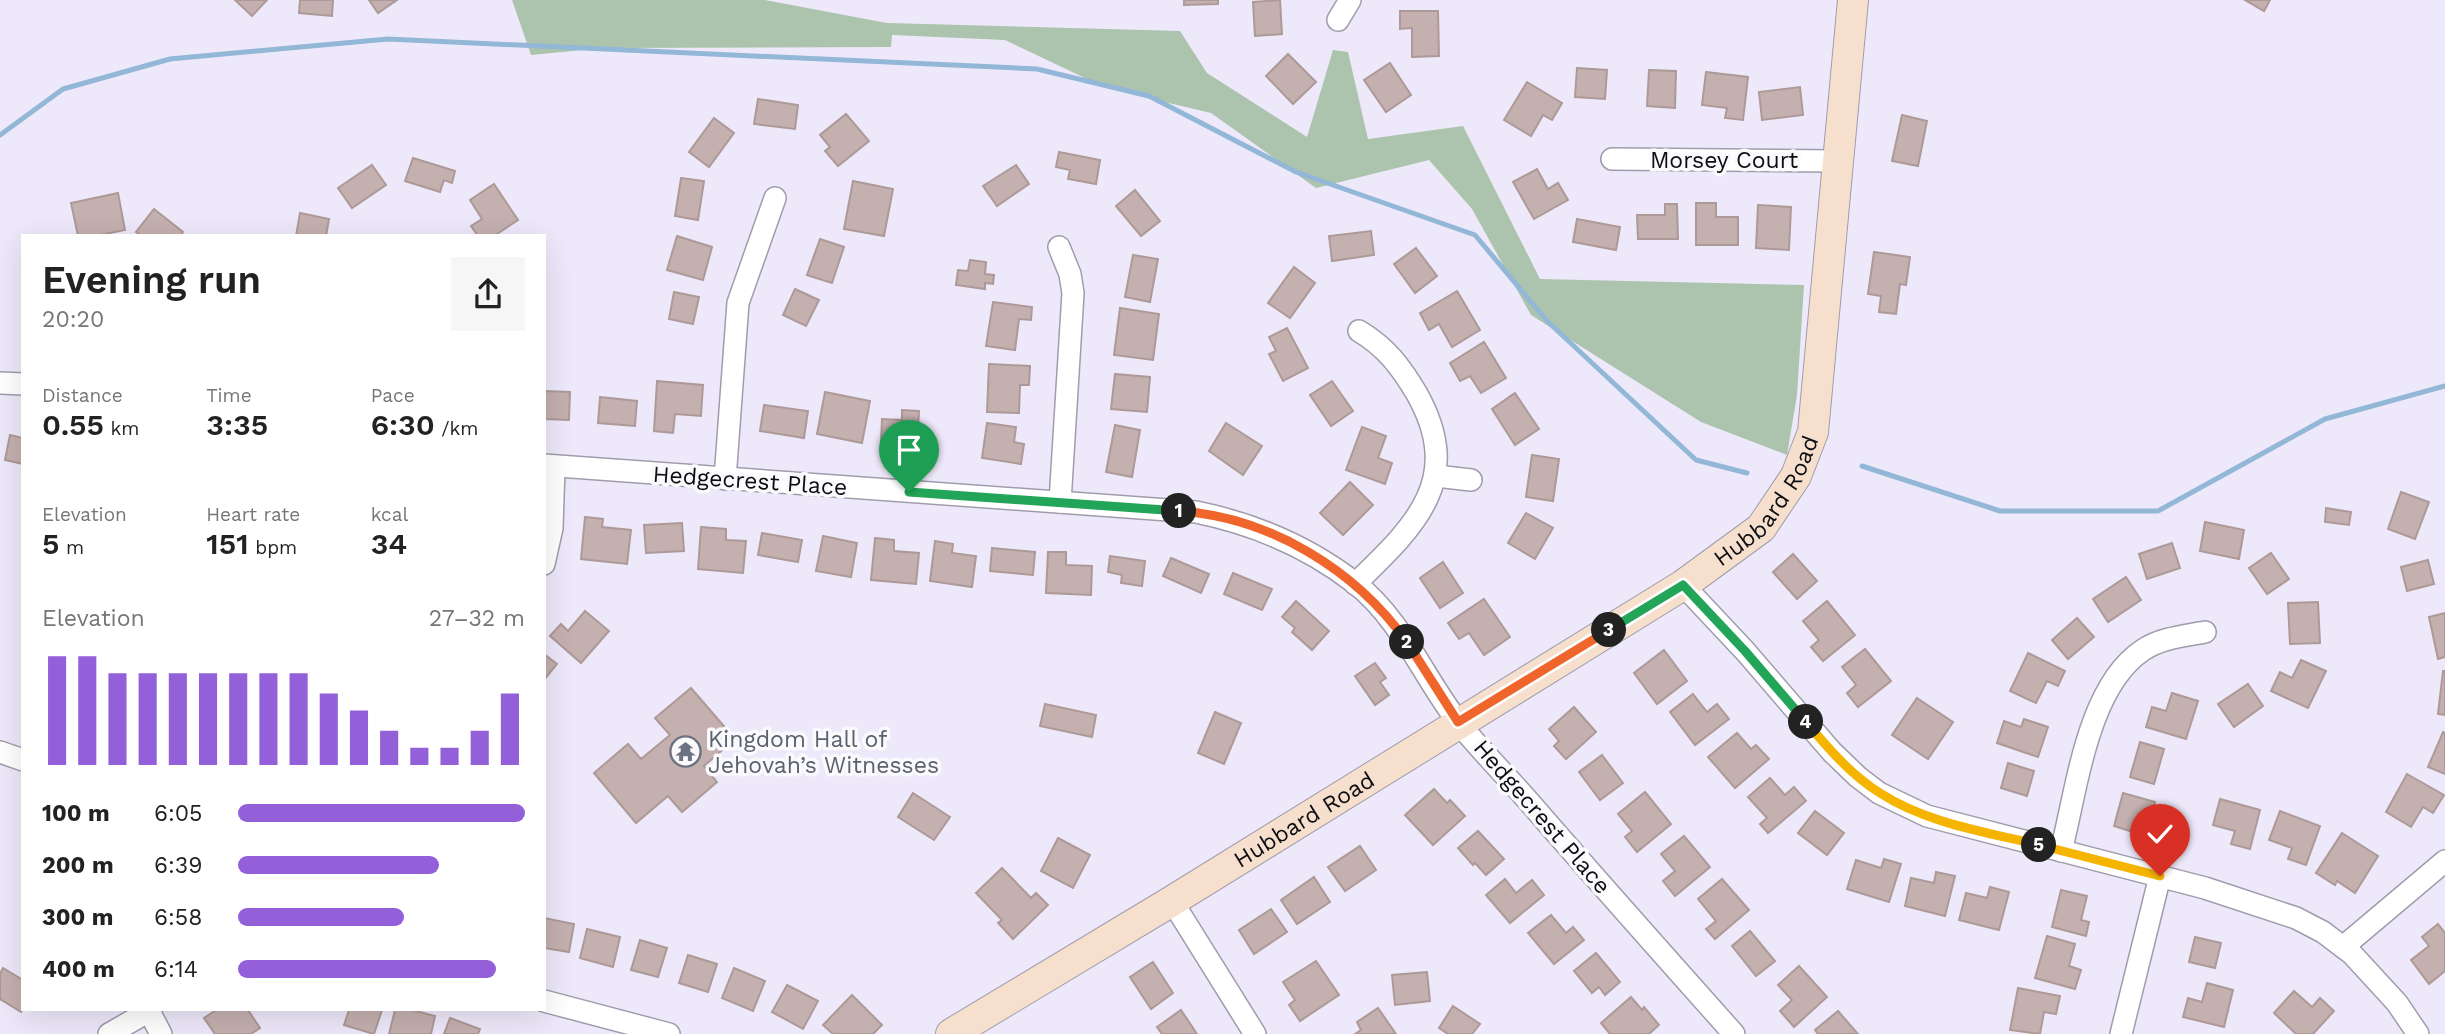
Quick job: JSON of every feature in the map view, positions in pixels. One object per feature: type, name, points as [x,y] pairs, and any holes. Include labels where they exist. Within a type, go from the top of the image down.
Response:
[{"type":"main road","name":"Hubbard Road","points":[[951,1034],[1172,901],[1683,585],[1761,528],[1796,476],[1814,432],[1836,161],[1853,0]]},
{"type":"street","points":[[1338,20],[1350,0]]},
{"type":"street","name":"Morsey Court","points":[[1612,159],[1836,161]]},
{"type":"street","points":[[725,479],[738,303],[775,198]]},
{"type":"street","points":[[1059,247],[1070,274],[1073,293],[1060,502]]},
{"type":"street","points":[[1355,583],[1411,526],[1430,494],[1436,476],[1436,455],[1429,419],[1419,398],[1395,359],[1383,347],[1359,331]]},
{"type":"street","points":[[0,383],[21,384]]},
{"type":"street","points":[[546,555],[552,528],[549,466]]},
{"type":"street","name":"Hedgecrest Place","points":[[549,466],[1196,512],[1261,529],[1284,539],[1355,583],[1384,612],[1406,639],[1458,722],[1734,1034]]},
{"type":"street","points":[[1436,476],[1471,480]]},
{"type":"street","points":[[1683,585],[1745,651],[1832,752],[1858,778],[1879,793],[1927,816],[2160,876],[2265,906],[2296,918],[2343,947],[2375,977],[2418,1034]]},
{"type":"street","points":[[2061,851],[2094,719],[2108,686],[2124,665],[2144,649],[2166,639],[2205,632]]},
{"type":"street","points":[[0,752],[21,759]]},
{"type":"street","points":[[2343,947],[2445,861]]},
{"type":"street","points":[[2121,1034],[2160,876]]},
{"type":"street","points":[[1172,901],[1255,1034]]},
{"type":"street","points":[[546,1002],[669,1034]]},
{"type":"street","points":[[110,1034],[148,1011]]},
{"type":"street","points":[[150,1011],[161,1034]]},
{"type":"green space","points":[[512,0],[765,0],[887,23],[1180,31],[1207,73],[1307,137],[1333,50],[1348,52],[1368,139],[1463,126],[1540,279],[1804,285],[1797,395],[1787,455],[1701,422],[1531,315],[1472,209],[1429,160],[1316,188],[1211,113],[1106,88],[1005,40],[892,35],[891,47],[604,48],[531,55]]},
{"type":"building","points":[[235,0],[267,0],[252,16]]},
{"type":"building","points":[[300,0],[333,0],[332,16],[299,13]]},
{"type":"building","points":[[369,0],[397,0],[378,13]]},
{"type":"building","points":[[1184,0],[1218,0],[1218,4],[1184,5]]},
{"type":"building","points":[[1280,0],[1282,34],[1255,36],[1253,2]]},
{"type":"building","points":[[2245,0],[2270,0],[2264,11]]},
{"type":"building","points":[[1400,11],[1438,11],[1439,56],[1412,57],[1412,28],[1400,29]]},
{"type":"building","points":[[1288,54],[1316,82],[1293,104],[1266,76]]},
{"type":"building","points":[[1390,63],[1411,95],[1386,112],[1364,80]]},
{"type":"building","points":[[1577,68],[1607,70],[1605,99],[1575,97]]},
{"type":"building","points":[[1649,70],[1676,71],[1675,108],[1647,106]]},
{"type":"building","points":[[1706,72],[1748,77],[1743,120],[1725,118],[1727,108],[1702,105]]},
{"type":"building","points":[[1527,82],[1562,103],[1552,120],[1543,115],[1531,136],[1504,120]]},
{"type":"building","points":[[1800,87],[1803,115],[1762,120],[1759,92]]},
{"type":"building","points":[[758,99],[798,105],[795,129],[754,124]]},
{"type":"building","points":[[846,114],[869,141],[838,166],[825,151],[830,147],[820,135]]},
{"type":"building","points":[[1902,115],[1927,121],[1918,166],[1892,161]]},
{"type":"building","points":[[714,118],[734,133],[709,167],[689,152]]},
{"type":"building","points":[[1059,152],[1100,160],[1096,184],[1068,179],[1070,170],[1056,167]]},
{"type":"building","points":[[413,158],[455,171],[452,183],[444,180],[440,192],[405,181]]},
{"type":"building","points":[[372,165],[386,185],[352,208],[338,188]]},
{"type":"building","points":[[1016,165],[1029,184],[997,206],[983,186]]},
{"type":"building","points":[[1537,169],[1548,189],[1558,183],[1568,200],[1534,219],[1513,182]]},
{"type":"building","points":[[681,178],[704,181],[698,220],[675,216]]},
{"type":"building","points":[[853,181],[893,189],[884,236],[844,229]]},
{"type":"building","points":[[494,184],[518,220],[497,234],[477,234],[471,226],[482,219],[470,200]]},
{"type":"building","points":[[1135,190],[1160,221],[1141,236],[1116,206]]},
{"type":"building","points":[[118,193],[125,230],[105,234],[78,234],[71,203]]},
{"type":"building","points":[[1696,203],[1716,203],[1716,217],[1738,217],[1738,245],[1696,245]]},
{"type":"building","points":[[1665,204],[1677,204],[1678,239],[1638,239],[1637,215],[1665,215]]},
{"type":"building","points":[[1758,205],[1791,207],[1789,250],[1756,248]]},
{"type":"building","points":[[154,209],[183,232],[139,234],[136,232]]},
{"type":"building","points":[[300,213],[329,219],[326,234],[296,234]]},
{"type":"building","points":[[1577,219],[1620,227],[1616,250],[1573,242]]},
{"type":"building","points":[[1371,231],[1374,255],[1332,261],[1329,236]]},
{"type":"building","points":[[677,236],[712,247],[703,280],[667,270]]},
{"type":"building","points":[[820,239],[844,247],[832,283],[807,275]]},
{"type":"building","points":[[1416,248],[1437,276],[1415,293],[1394,264]]},
{"type":"building","points":[[1874,252],[1910,257],[1906,285],[1900,284],[1896,314],[1879,312],[1881,296],[1868,294]]},
{"type":"building","points":[[1133,255],[1158,259],[1150,302],[1125,297]]},
{"type":"building","points":[[970,260],[986,262],[985,274],[994,275],[993,284],[985,283],[985,289],[956,285],[958,270],[968,271]]},
{"type":"building","points":[[1294,267],[1315,283],[1290,318],[1268,303]]},
{"type":"building","points":[[795,289],[819,300],[806,326],[783,315]]},
{"type":"building","points":[[1457,291],[1480,330],[1452,347],[1439,324],[1429,330],[1420,313]]},
{"type":"building","points":[[674,292],[699,297],[693,324],[669,319]]},
{"type":"building","points":[[993,302],[1032,307],[1031,320],[1019,319],[1015,350],[986,346]]},
{"type":"building","points":[[1120,308],[1159,314],[1153,360],[1114,355]]},
{"type":"building","points":[[1287,328],[1308,368],[1283,381],[1269,354],[1276,351],[1269,337]]},
{"type":"building","points":[[1484,342],[1506,378],[1481,393],[1470,376],[1460,381],[1450,363]]},
{"type":"building","points":[[989,364],[1030,366],[1029,385],[1020,385],[1019,413],[987,412]]},
{"type":"building","points":[[1115,374],[1150,377],[1147,412],[1111,409]]},
{"type":"building","points":[[657,381],[703,385],[701,416],[675,414],[673,433],[654,431]]},
{"type":"building","points":[[1332,381],[1353,411],[1331,426],[1310,395]]},
{"type":"building","points":[[546,391],[570,392],[569,420],[546,419]]},
{"type":"building","points":[[825,392],[870,401],[862,443],[817,434]]},
{"type":"building","points":[[1515,393],[1539,429],[1515,445],[1492,409]]},
{"type":"building","points":[[600,397],[637,401],[635,426],[598,423]]},
{"type":"building","points":[[764,405],[808,411],[804,438],[760,431]]},
{"type":"building","points":[[902,410],[919,411],[917,446],[881,443],[882,419],[902,420]]},
{"type":"building","points":[[987,423],[1016,427],[1014,442],[1024,444],[1021,464],[982,458]]},
{"type":"building","points":[[1226,423],[1262,446],[1243,475],[1209,451]]},
{"type":"building","points":[[1115,425],[1140,430],[1132,477],[1106,472]]},
{"type":"building","points":[[1362,427],[1386,436],[1378,458],[1392,463],[1385,484],[1346,470]]},
{"type":"building","points":[[10,435],[21,438],[21,464],[5,460]]},
{"type":"building","points":[[1532,455],[1559,459],[1553,501],[1526,497]]},
{"type":"building","points":[[1350,482],[1373,505],[1343,535],[1320,513]]},
{"type":"building","points":[[2401,492],[2429,502],[2415,539],[2388,529]]},
{"type":"building","points":[[2326,508],[2351,512],[2349,525],[2325,522]]},
{"type":"building","points":[[1526,513],[1553,528],[1535,559],[1508,543]]},
{"type":"building","points":[[585,517],[603,519],[602,527],[631,530],[627,564],[581,559]]},
{"type":"building","points":[[2205,522],[2244,530],[2239,559],[2200,551]]},
{"type":"building","points":[[682,523],[684,551],[646,553],[644,525]]},
{"type":"building","points":[[701,527],[726,529],[726,540],[746,541],[743,573],[698,569]]},
{"type":"building","points":[[762,533],[802,540],[798,562],[758,555]]},
{"type":"building","points":[[823,536],[857,543],[851,577],[816,571]]},
{"type":"building","points":[[875,538],[894,540],[894,551],[919,553],[916,584],[871,580]]},
{"type":"building","points":[[935,541],[953,544],[952,553],[976,556],[972,587],[930,581]]},
{"type":"building","points":[[2172,543],[2180,568],[2147,579],[2139,554]]},
{"type":"building","points":[[992,548],[1035,552],[1033,575],[990,571]]},
{"type":"building","points":[[1048,552],[1066,552],[1066,565],[1092,566],[1091,595],[1046,593]]},
{"type":"building","points":[[2271,553],[2289,579],[2267,594],[2249,568]]},
{"type":"building","points":[[1793,554],[1817,581],[1797,599],[1773,572]]},
{"type":"building","points":[[1110,556],[1145,561],[1142,586],[1121,583],[1122,575],[1108,572]]},
{"type":"building","points":[[1171,558],[1209,574],[1201,593],[1163,576]]},
{"type":"building","points":[[2428,560],[2434,584],[2407,591],[2401,567]]},
{"type":"building","points":[[1443,562],[1463,593],[1440,608],[1420,578]]},
{"type":"building","points":[[1233,573],[1272,589],[1262,610],[1224,594]]},
{"type":"building","points":[[2126,577],[2141,600],[2108,622],[2093,599]]},
{"type":"building","points":[[1484,599],[1510,637],[1484,655],[1469,633],[1459,639],[1448,623]]},
{"type":"building","points":[[1296,601],[1329,631],[1312,650],[1292,632],[1295,628],[1282,617]]},
{"type":"building","points":[[1827,601],[1855,635],[1823,661],[1811,647],[1819,640],[1803,621]]},
{"type":"building","points":[[2318,602],[2320,643],[2290,644],[2288,603]]},
{"type":"building","points":[[585,611],[609,631],[581,663],[550,636],[561,624],[568,631]]},
{"type":"building","points":[[2445,613],[2445,657],[2438,659],[2429,617]]},
{"type":"building","points":[[2077,618],[2094,637],[2068,659],[2052,640]]},
{"type":"building","points":[[1865,649],[1891,681],[1858,707],[1847,693],[1856,685],[1842,667]]},
{"type":"building","points":[[1664,650],[1687,681],[1657,704],[1634,673]]},
{"type":"building","points":[[2028,653],[2065,671],[2058,686],[2047,681],[2036,703],[2010,691]]},
{"type":"building","points":[[546,656],[557,664],[546,678]]},
{"type":"building","points":[[2301,660],[2326,671],[2308,708],[2271,691],[2280,672],[2292,678]]},
{"type":"building","points":[[1375,663],[1386,678],[1380,682],[1389,695],[1375,705],[1355,676]]},
{"type":"building","points":[[2445,671],[2445,715],[2438,714]]},
{"type":"building","points":[[2248,684],[2263,706],[2234,727],[2218,704]]},
{"type":"building","name":"Kingdom Hall of Jehovah’s Witnesses","points":[[691,688],[735,739],[704,766],[717,782],[682,812],[668,796],[636,823],[594,773],[628,744],[641,759],[670,735],[655,718]]},
{"type":"building","points":[[2172,693],[2198,701],[2186,739],[2146,727],[2152,707],[2166,711]]},
{"type":"building","points":[[1693,694],[1707,712],[1717,704],[1729,719],[1695,745],[1670,712]]},
{"type":"building","points":[[1917,698],[1953,722],[1928,759],[1892,735]]},
{"type":"building","points":[[1045,704],[1096,715],[1092,737],[1040,726]]},
{"type":"building","points":[[1574,707],[1596,732],[1566,759],[1554,746],[1559,741],[1549,729]]},
{"type":"building","points":[[1215,712],[1241,723],[1224,764],[1198,753]]},
{"type":"building","points":[[2024,719],[2048,727],[2038,757],[1997,743],[2004,721],[2021,727]]},
{"type":"building","points":[[2443,732],[2445,733],[2445,774],[2428,767]]},
{"type":"building","points":[[1737,733],[1751,749],[1756,745],[1769,759],[1735,788],[1708,757]]},
{"type":"building","points":[[2140,742],[2164,749],[2154,784],[2130,777]]},
{"type":"building","points":[[1602,755],[1623,783],[1600,800],[1579,772]]},
{"type":"building","points":[[2008,763],[2034,771],[2027,796],[2001,788]]},
{"type":"building","points":[[2407,774],[2444,795],[2433,813],[2423,807],[2411,827],[2386,812]]},
{"type":"building","points":[[1770,778],[1785,795],[1794,787],[1806,801],[1768,833],[1760,824],[1767,818],[1748,797]]},
{"type":"building","points":[[1434,789],[1447,803],[1450,800],[1465,816],[1433,845],[1405,815]]},
{"type":"building","points":[[1645,792],[1671,824],[1637,852],[1625,837],[1632,831],[1618,814]]},
{"type":"building","points":[[913,793],[950,817],[934,840],[898,817]]},
{"type":"building","points":[[2123,793],[2155,802],[2146,836],[2114,826]]},
{"type":"building","points":[[2220,799],[2260,810],[2250,849],[2231,844],[2235,831],[2213,825]]},
{"type":"building","points":[[1815,811],[1844,833],[1827,855],[1798,833]]},
{"type":"building","points":[[2280,811],[2320,826],[2306,865],[2288,859],[2292,848],[2269,840]]},
{"type":"building","points":[[1478,831],[1504,859],[1486,875],[1458,848]]},
{"type":"building","points":[[2342,833],[2378,856],[2355,893],[2337,881],[2335,885],[2316,873]]},
{"type":"building","points":[[1684,836],[1710,867],[1675,896],[1663,881],[1675,871],[1661,854]]},
{"type":"building","points":[[1058,838],[1090,855],[1073,888],[1041,871]]},
{"type":"building","points":[[1360,846],[1376,870],[1345,891],[1328,867]]},
{"type":"building","points":[[1884,859],[1901,864],[1889,902],[1847,889],[1856,860],[1881,868]]},
{"type":"building","points":[[1002,868],[1031,898],[1036,893],[1048,905],[1013,939],[998,923],[1002,920],[976,893]]},
{"type":"building","points":[[1936,872],[1955,876],[1945,916],[1905,906],[1911,878],[1934,883]]},
{"type":"building","points":[[1314,877],[1330,902],[1297,924],[1281,900]]},
{"type":"building","points":[[1505,879],[1516,893],[1532,880],[1544,895],[1510,923],[1486,895]]},
{"type":"building","points":[[1722,879],[1749,910],[1715,939],[1706,929],[1716,921],[1698,899]]},
{"type":"building","points":[[1990,887],[2009,892],[1999,930],[1959,920],[1966,893],[1987,898]]},
{"type":"building","points":[[2061,890],[2087,896],[2081,920],[2089,922],[2086,936],[2052,927]]},
{"type":"building","points":[[1271,909],[1287,932],[1254,954],[1239,930]]},
{"type":"building","points":[[1551,915],[1566,933],[1573,927],[1584,940],[1554,964],[1528,933]]},
{"type":"building","points":[[546,918],[574,924],[569,952],[546,948]]},
{"type":"building","points":[[2438,924],[2445,933],[2445,971],[2429,984],[2411,960],[2429,946],[2422,937]]},
{"type":"building","points":[[587,929],[620,937],[613,967],[580,958]]},
{"type":"building","points":[[1750,931],[1775,961],[1756,976],[1732,946]]},
{"type":"building","points":[[2047,936],[2075,944],[2069,966],[2081,970],[2075,989],[2035,978]]},
{"type":"building","points":[[2195,937],[2221,943],[2215,968],[2189,962]]},
{"type":"building","points":[[640,940],[667,948],[658,977],[631,970]]},
{"type":"building","points":[[1596,953],[1620,982],[1605,995],[1599,987],[1592,993],[1574,971]]},
{"type":"building","points":[[688,955],[717,964],[708,992],[679,983]]},
{"type":"building","points":[[1316,961],[1339,995],[1300,1021],[1289,1005],[1295,1000],[1283,982]]},
{"type":"building","points":[[1153,962],[1173,993],[1151,1009],[1130,977]]},
{"type":"building","points":[[1799,966],[1827,997],[1794,1027],[1780,1011],[1792,1000],[1778,985]]},
{"type":"building","points":[[3,968],[21,979],[21,1012],[0,999],[0,974]]},
{"type":"building","points":[[734,968],[765,981],[753,1011],[722,998]]},
{"type":"building","points":[[1427,972],[1430,1001],[1395,1005],[1392,975]]},
{"type":"building","points":[[2207,983],[2233,990],[2224,1027],[2183,1017],[2188,998],[2202,1002]]},
{"type":"building","points":[[787,985],[818,1001],[803,1029],[772,1012]]},
{"type":"building","points":[[2018,988],[2060,996],[2056,1014],[2044,1012],[2040,1034],[2010,1030]]},
{"type":"building","points":[[2294,991],[2312,1007],[2320,998],[2334,1011],[2313,1034],[2296,1034],[2274,1013]]},
{"type":"building","points":[[852,995],[882,1025],[873,1034],[833,1034],[823,1025]]},
{"type":"building","points":[[1631,997],[1642,1010],[1644,1007],[1659,1025],[1649,1034],[1610,1034],[1601,1023]]},
{"type":"building","points":[[1453,1006],[1480,1024],[1472,1034],[1448,1034],[1439,1028]]},
{"type":"building","points":[[1378,1008],[1396,1034],[1355,1034],[1361,1030],[1357,1022]]},
{"type":"building","points":[[1181,1010],[1197,1034],[1162,1034],[1157,1027]]},
{"type":"building","points":[[214,1011],[249,1011],[260,1028],[251,1034],[215,1034],[204,1018]]},
{"type":"building","points":[[349,1011],[382,1011],[374,1034],[344,1025]]},
{"type":"building","points":[[395,1011],[416,1011],[435,1016],[431,1034],[389,1034]]},
{"type":"building","points":[[1838,1011],[1858,1034],[1818,1034],[1815,1030]]},
{"type":"building","points":[[450,1018],[480,1029],[478,1034],[444,1034]]},
{"type":"waterway","points":[[0,135],[63,89],[170,59],[388,39],[1037,69],[1149,96],[1296,172],[1475,235],[1547,321],[1696,460],[1747,473]]},
{"type":"waterway","points":[[1862,466],[2000,511],[2158,511],[2325,419],[2445,386]]},
{"type":"place","name":"Kingdom Hall of Jehovah’s Witnesses","points":[[685,752]]},
{"type":"route","points":[[909,492],[1196,512],[1261,529],[1312,554],[1367,594],[1406,639],[1458,722],[1683,585],[1745,651],[1832,752],[1858,778],[1879,793],[1927,816],[2160,876]]}]
